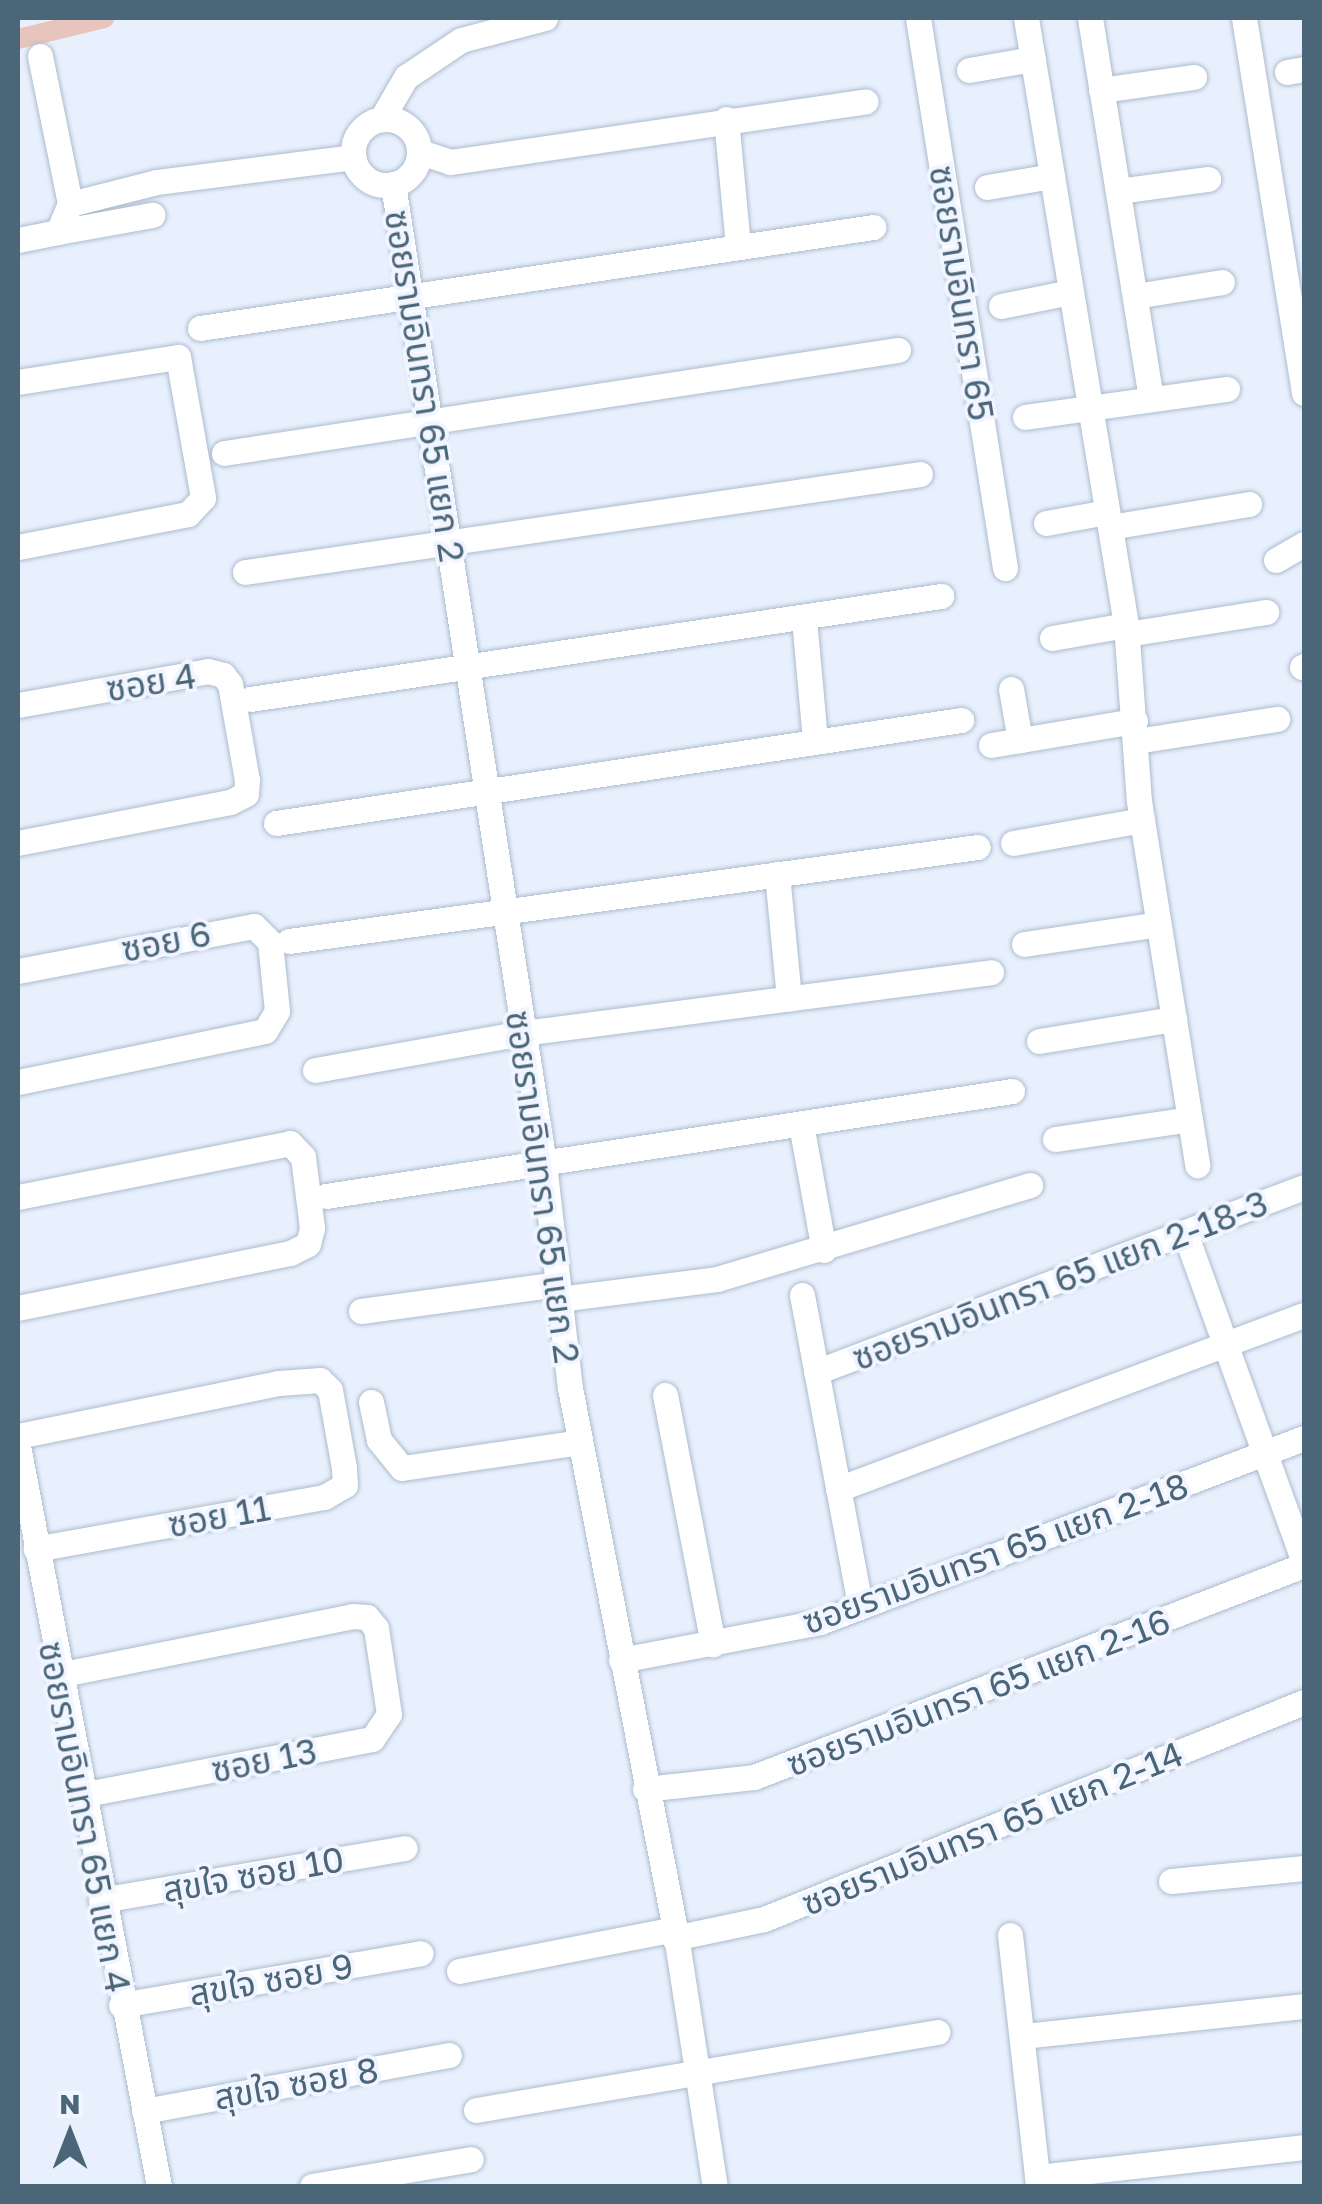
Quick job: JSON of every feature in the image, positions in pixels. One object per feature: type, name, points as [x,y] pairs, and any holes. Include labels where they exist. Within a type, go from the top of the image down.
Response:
[{"type":"street","name":"ซอยรามอินทรา 65","points":[[918,18],[1005,568]]},
{"type":"street","points":[[1026,18],[1126,630],[1142,820],[1197,1164]]},
{"type":"street","points":[[1090,18],[1151,399]]},
{"type":"street","points":[[1244,18],[1304,393]]},
{"type":"street","points":[[353,157],[362,128],[382,118],[406,77],[462,40],[530,19]]},
{"type":"street","points":[[40,56],[70,204],[58,232]]},
{"type":"street","points":[[969,70],[1032,59]]},
{"type":"street","points":[[1101,90],[1194,78]]},
{"type":"street","points":[[382,118],[404,123],[420,152],[450,162],[866,101]]},
{"type":"street","points":[[726,119],[738,245]]},
{"type":"street","points":[[353,157],[372,182],[393,184],[412,173],[420,152]]},
{"type":"street","points":[[70,204],[156,182],[353,157]]},
{"type":"street","points":[[986,187],[1052,176]]},
{"type":"street","points":[[1118,191],[1208,179]]},
{"type":"street","name":"ซอยรามอินทรา 65 แยก 2","points":[[393,184],[470,666],[484,789],[544,1164],[580,1442],[674,1934],[715,2186]]},
{"type":"street","points":[[18,240],[152,215]]},
{"type":"street","points":[[200,328],[738,245],[873,228]]},
{"type":"street","points":[[1135,296],[1222,282]]},
{"type":"street","points":[[1001,306],[1071,292]]},
{"type":"street","points":[[224,453],[898,350]]},
{"type":"street","points":[[18,382],[178,357],[194,434],[200,508],[18,547]]},
{"type":"street","points":[[1025,417],[1227,390]]},
{"type":"street","points":[[244,572],[920,474]]},
{"type":"street","points":[[1046,523],[1249,504]]},
{"type":"street","points":[[1276,560],[1304,544]]},
{"type":"street","points":[[250,699],[941,596]]},
{"type":"street","points":[[1052,638],[1266,612]]},
{"type":"street","points":[[804,619],[816,740]]},
{"type":"street","name":"ซอย 4","points":[[18,705],[208,671],[230,684],[246,794],[18,843]]},
{"type":"street","points":[[1011,690],[1020,740]]},
{"type":"street","points":[[991,745],[1277,719]]},
{"type":"street","points":[[276,824],[484,789],[961,720]]},
{"type":"street","points":[[1013,843],[1142,820]]},
{"type":"street","points":[[289,941],[978,847]]},
{"type":"street","points":[[777,874],[789,998]]},
{"type":"street","points":[[1024,944],[1159,924]]},
{"type":"street","name":"ซอย 6","points":[[18,970],[246,925],[270,942],[276,1019],[265,1031],[18,1082]]},
{"type":"street","points":[[316,1070],[523,1033],[990,972]]},
{"type":"street","points":[[1039,1041],[1174,1020]]},
{"type":"street","points":[[317,1195],[1012,1091]]},
{"type":"street","points":[[1055,1139],[1190,1119]]},
{"type":"street","points":[[801,1124],[824,1250]]},
{"type":"street","points":[[18,1197],[290,1143],[302,1158],[317,1195],[308,1244],[290,1253],[18,1308]]},
{"type":"street","points":[[361,1311],[717,1280],[1030,1184]]},
{"type":"street","name":"ซอยรามอินทรา 65 แยก 2-18-3","points":[[816,1372],[1304,1187]]},
{"type":"street","points":[[1185,1233],[1304,1563]]},
{"type":"street","points":[[802,1295],[860,1606]]},
{"type":"street","points":[[838,1490],[1304,1315]]},
{"type":"street","name":"ซอย 11","points":[[18,1436],[320,1380],[330,1390],[346,1485],[334,1494],[36,1549]]},
{"type":"street","points":[[665,1395],[713,1644]]},
{"type":"street","points":[[371,1402],[380,1440],[402,1468],[580,1442]]},
{"type":"street","name":"ซอยรามอินทรา 65 แยก 2-18","points":[[622,1660],[820,1622],[1304,1438]]},
{"type":"street","name":"ซอยรามอินทรา 65 แยก 4","points":[[18,1446],[121,2006],[160,2186]]},
{"type":"street","name":"ซอยรามอินทรา 65 แยก 2-16","points":[[645,1789],[720,1785],[788,1766],[1304,1563]]},
{"type":"street","name":"ซอย 13","points":[[58,1675],[352,1616],[367,1617],[376,1628],[389,1714],[372,1738],[81,1795]]},
{"type":"street","name":"ซอยรามอินทรา 65 แยก 2-14","points":[[459,1971],[764,1919],[1304,1702]]},
{"type":"street","name":"สุขใจ ซอย 10","points":[[101,1900],[405,1848]]},
{"type":"street","points":[[1171,1881],[1304,1868]]},
{"type":"street","points":[[1010,1935],[1038,2182],[1304,2147]]},
{"type":"street","name":"สุขใจ ซอย 9","points":[[121,2006],[421,1953]]},
{"type":"street","points":[[1023,2036],[1304,2006]]},
{"type":"street","points":[[476,2110],[937,2032]]},
{"type":"street","name":"สุขใจ ซอย 8","points":[[144,2111],[449,2055]]},
{"type":"street","points":[[312,2186],[471,2159]]},
{"type":"waterway","points":[[18,39],[104,18]]}]
